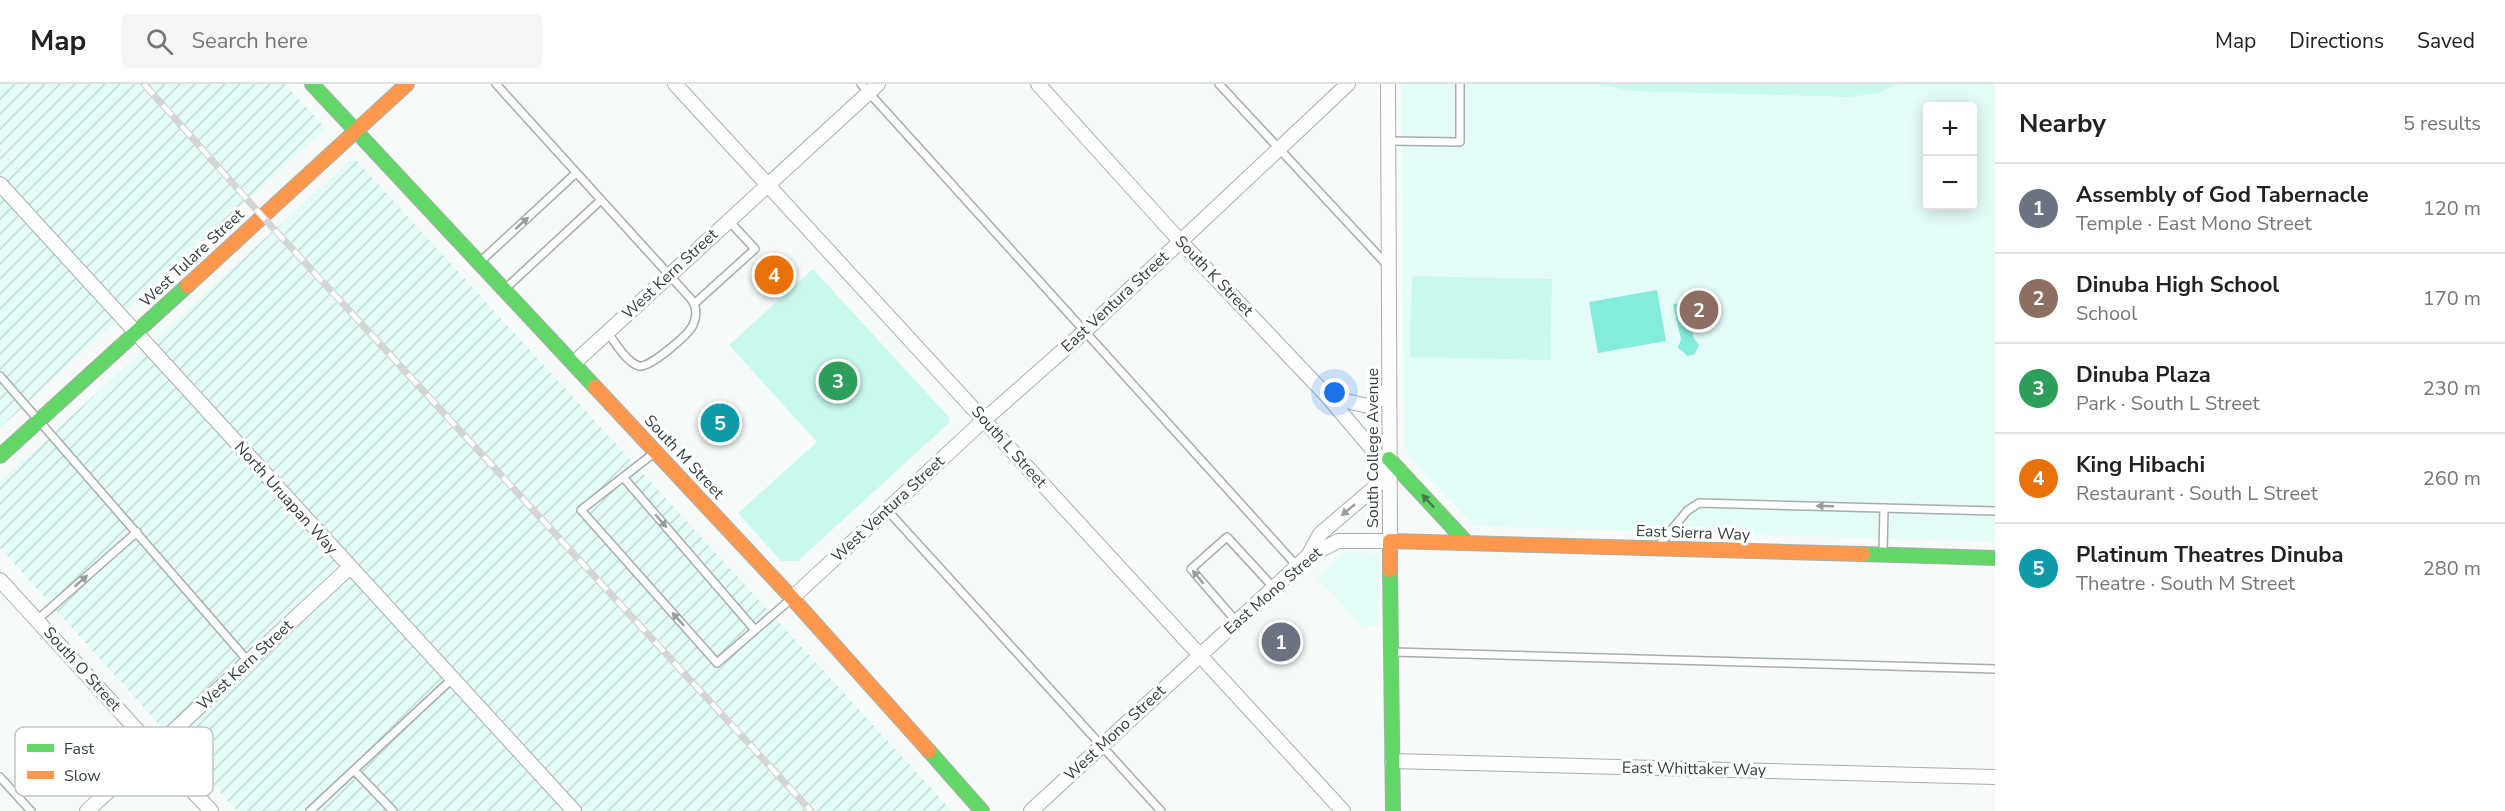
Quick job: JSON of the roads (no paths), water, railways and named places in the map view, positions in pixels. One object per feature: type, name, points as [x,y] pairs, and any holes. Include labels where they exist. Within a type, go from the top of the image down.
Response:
[{"type":"street","name":"South M Street","points":[[312,84],[792,598],[982,811]]},
{"type":"street","name":"West Tulare Street","points":[[0,456],[407,84]]},
{"type":"street","name":"South L Street","points":[[675,84],[767,187],[1343,811]]},
{"type":"street","name":"South K Street","points":[[1038,84],[1181,242],[1390,464]]},
{"type":"street","name":"East Ventura Street","points":[[984,420],[1084,332],[1348,84]]},
{"type":"street","name":"South College Avenue","points":[[1388,84],[1393,811]]},
{"type":"street","name":"West Kern Street","points":[[574,363],[767,187],[869,87]]},
{"type":"street","name":"North Uruapan Way","points":[[0,184],[567,808]]},
{"type":"street","points":[[1328,397],[1368,406],[1384,397],[1390,384]]},
{"type":"street","name":"West Ventura Street","points":[[792,598],[984,420]]},
{"type":"street","points":[[1302,562],[1320,534],[1374,488],[1390,464],[1467,543]]},
{"type":"street","name":"East Mono Street","points":[[1199,655],[1302,562],[1338,541],[1390,541]]},
{"type":"street","name":"East Sierra Way","points":[[1390,541],[1995,558]]},
{"type":"street","name":"West Kern Street","points":[[177,727],[350,568]]},
{"type":"street","name":"South O Street","points":[[0,580],[135,727]]},
{"type":"street","name":"West Mono Street","points":[[1031,811],[1199,655]]},
{"type":"street","name":"East Whittaker Way","points":[[1392,761],[1995,777]]},
{"type":"street","name":"West Kern Street","points":[[87,811],[103,796]]},
{"type":"street","name":"South O Street","points":[[198,796],[212,811]]},
{"type":"lane","points":[[496,84],[694,304],[696,318],[692,327],[650,365],[639,366],[631,361],[607,332]]},
{"type":"lane","points":[[1219,84],[1389,268]]},
{"type":"lane","points":[[1389,141],[1460,142],[1460,84]]},
{"type":"lane","points":[[869,87],[1084,332],[1302,562]]},
{"type":"lane","points":[[479,262],[576,173]]},
{"type":"lane","points":[[504,290],[601,200]]},
{"type":"lane","points":[[694,304],[755,249],[729,220]]},
{"type":"lane","points":[[0,376],[248,661]]},
{"type":"lane","points":[[656,452],[581,510],[717,663],[792,598]]},
{"type":"lane","points":[[622,477],[755,630]]},
{"type":"lane","points":[[1656,548],[1687,511],[1699,503],[1995,511]]},
{"type":"lane","points":[[1883,555],[1884,508]]},
{"type":"lane","points":[[887,510],[1161,811]]},
{"type":"lane","points":[[37,620],[137,532]]},
{"type":"lane","points":[[1236,621],[1191,569],[1227,537],[1274,588]]},
{"type":"lane","points":[[1392,652],[1995,669]]},
{"type":"lane","points":[[310,811],[452,679]]},
{"type":"lane","points":[[354,770],[393,811]]},
{"type":"lane","points":[[0,777],[15,793]]},
{"type":"lane","points":[[17,796],[31,811]]},
{"type":"railway","points":[[144,84],[262,216],[811,811]]},
{"type":"place","name":"King Hibachi","points":[[774,275]]},
{"type":"place","name":"Dinuba High School","points":[[1699,310]]},
{"type":"place","name":"Dinuba Plaza","points":[[838,381]]},
{"type":"place","name":"Platinum Theatres Dinuba","points":[[720,423]]},
{"type":"place","name":"Assembly of God Tabernacle","points":[[1281,642]]}]
